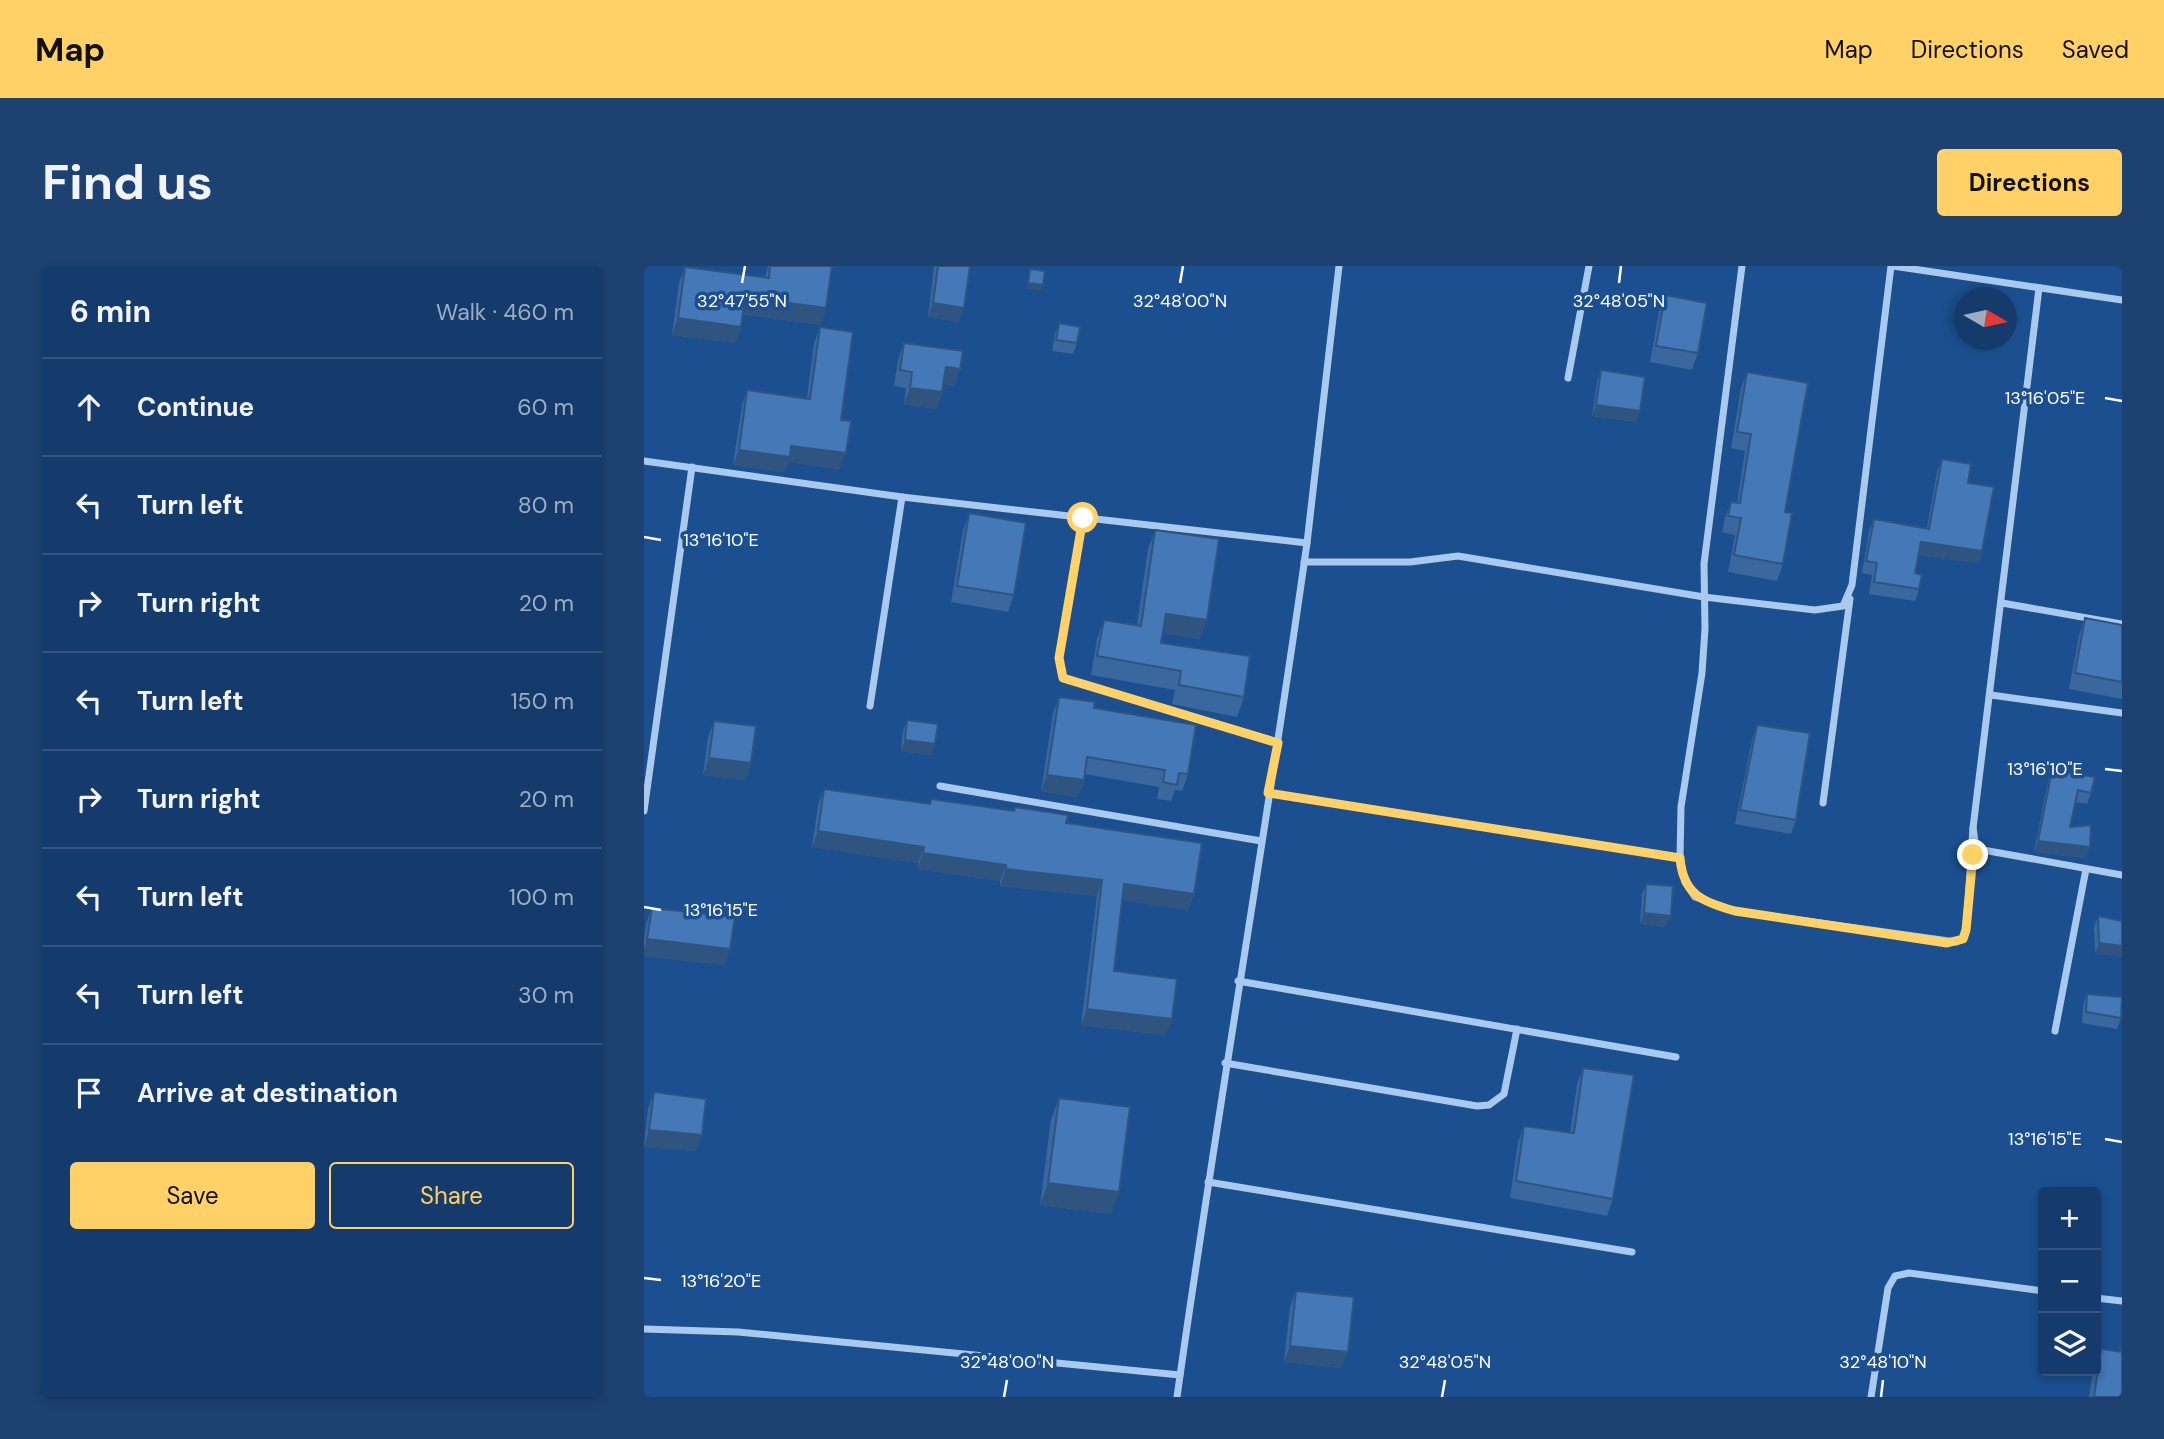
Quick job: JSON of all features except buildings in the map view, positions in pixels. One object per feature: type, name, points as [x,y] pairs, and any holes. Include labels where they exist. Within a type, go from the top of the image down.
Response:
[{"type":"street","points":[[1177,1397],[1225,1063],[1278,743],[1307,543],[1339,266]]},
{"type":"street","points":[[1569,378],[1589,266]]},
{"type":"street","points":[[1742,266],[1704,565],[1702,673],[1681,807],[1680,858],[1685,882],[1695,897],[1735,911],[1956,942],[1963,939],[1966,930],[1973,828],[2039,288]]},
{"type":"street","points":[[1823,803],[1892,266],[2122,300]]},
{"type":"street","points":[[644,461],[902,497],[1307,543]]},
{"type":"street","points":[[644,811],[692,467]]},
{"type":"street","points":[[870,706],[902,497]]},
{"type":"street","points":[[1083,518],[1059,658],[1063,678],[1278,743]]},
{"type":"street","points":[[1304,562],[1410,562],[1458,556],[1704,597],[1832,610],[1843,606],[1851,594]]},
{"type":"street","points":[[2002,603],[2122,624]]},
{"type":"street","points":[[1991,695],[2122,713]]},
{"type":"street","points":[[940,786],[1261,841]]},
{"type":"street","points":[[1268,793],[1680,858]]},
{"type":"street","points":[[1973,828],[1976,841],[1983,850],[2122,875]]},
{"type":"street","points":[[2055,1031],[2086,869]]},
{"type":"street","points":[[1238,981],[1675,1057]]},
{"type":"street","points":[[1225,1063],[1477,1106],[1489,1105],[1504,1094],[1517,1029]]},
{"type":"street","points":[[1208,1182],[1632,1252]]},
{"type":"street","points":[[1871,1397],[1888,1288],[1895,1276],[1909,1273],[2038,1290]]},
{"type":"street","points":[[2101,1299],[2122,1301]]},
{"type":"street","points":[[644,1329],[738,1332],[1180,1375]]},
{"type":"route","points":[[1083,518],[1059,658],[1059,670],[1063,678],[1278,743],[1268,793],[1680,858],[1685,882],[1695,897],[1709,904],[1735,911],[1947,943],[1963,939],[1966,930],[1973,855]]}]
